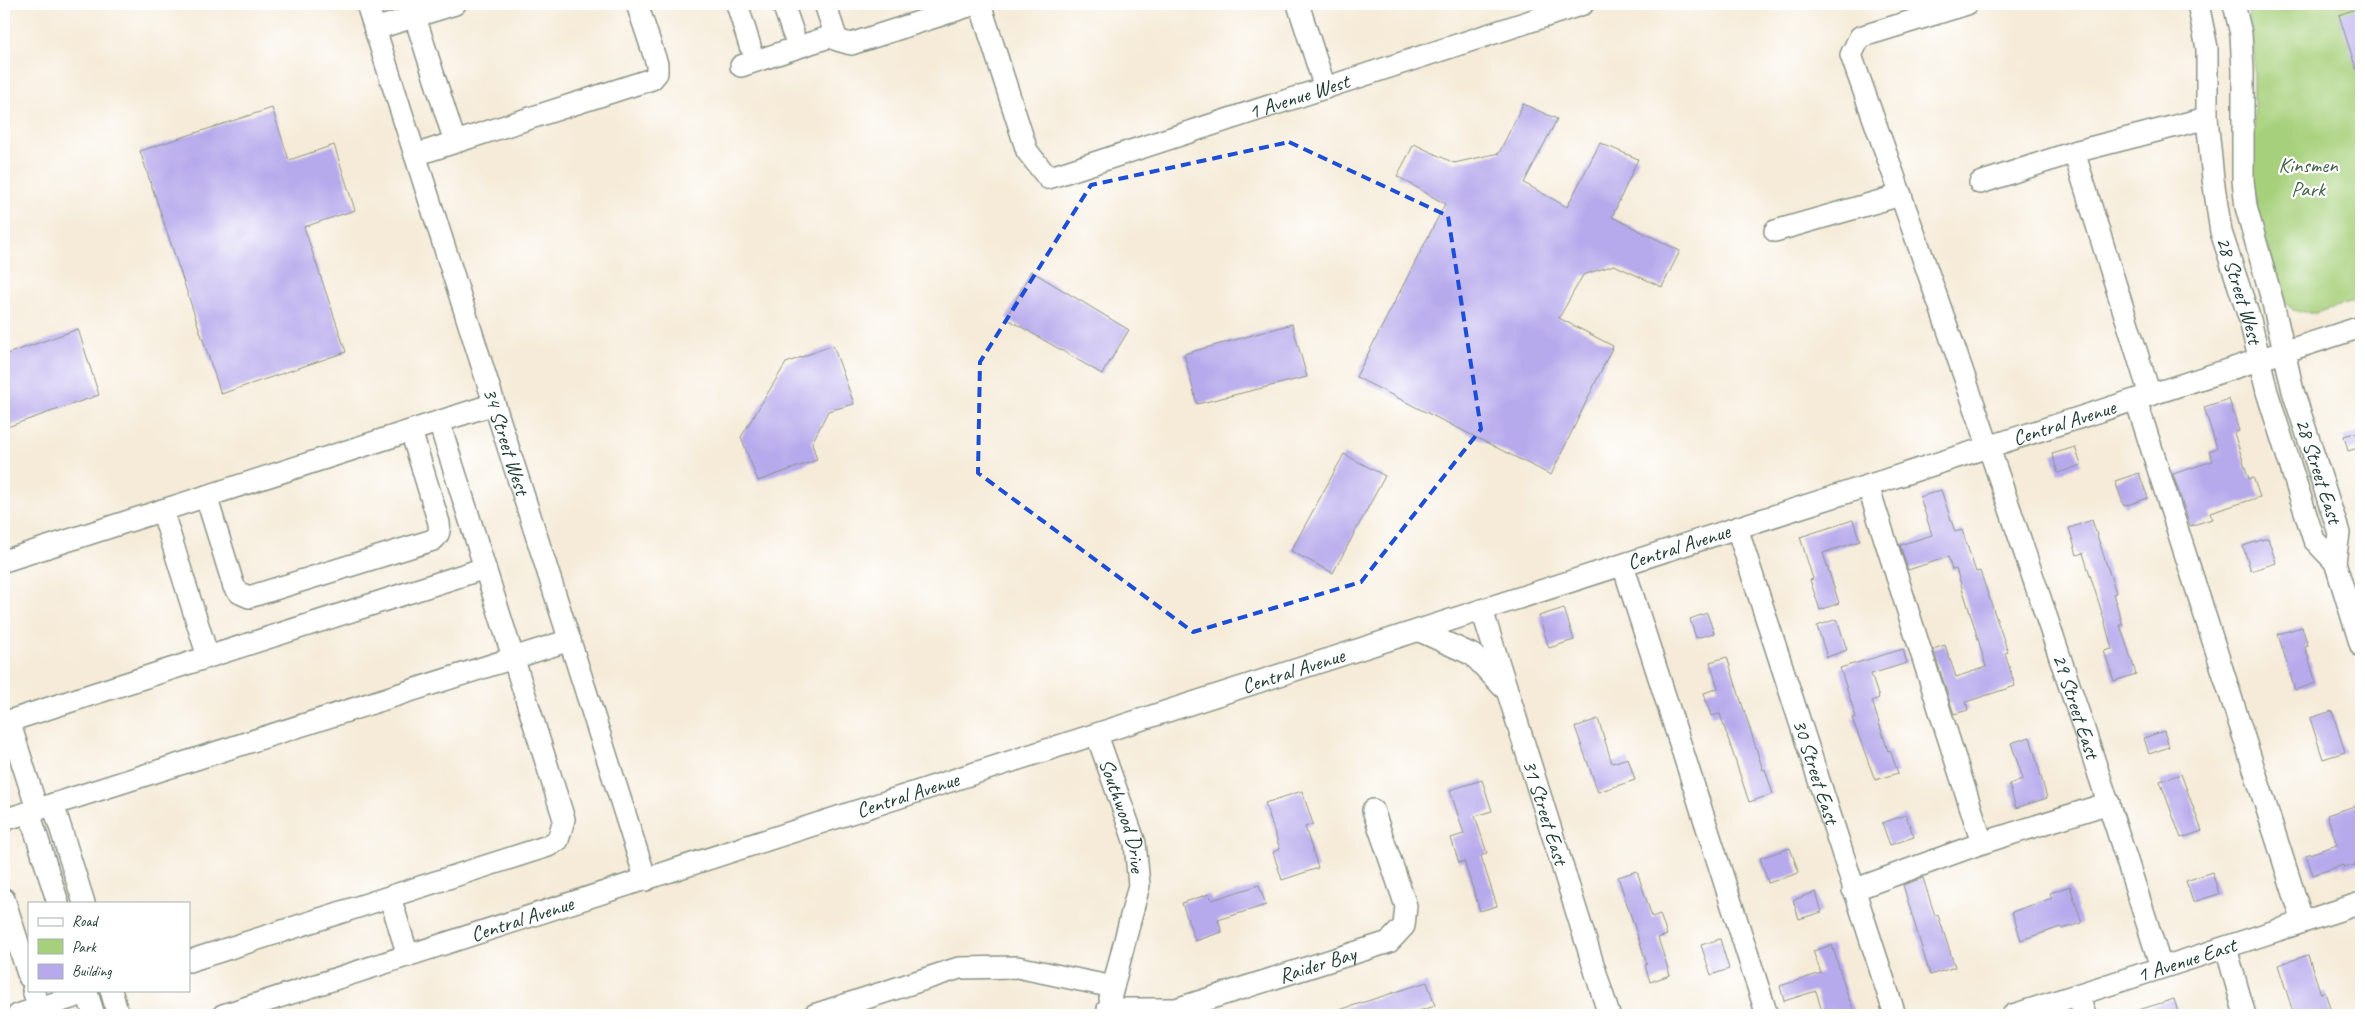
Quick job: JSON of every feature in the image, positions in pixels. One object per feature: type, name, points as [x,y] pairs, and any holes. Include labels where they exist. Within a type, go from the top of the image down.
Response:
[{"type":"street","name":"34 Street West","points":[[367,4],[646,880]]},
{"type":"street","points":[[376,29],[455,4]]},
{"type":"street","points":[[415,155],[652,79],[657,73],[657,64],[637,4]]},
{"type":"street","points":[[737,4],[750,46]]},
{"type":"street","points":[[783,4],[793,33]]},
{"type":"street","points":[[825,4],[835,35],[843,44],[850,44],[975,4]]},
{"type":"street","name":"1 Avenue West","points":[[980,4],[1027,151],[1048,178],[1583,4]]},
{"type":"street","points":[[1298,4],[1325,88]]},
{"type":"street","name":"29 Street East","points":[[1967,4],[1860,36],[1851,55],[1988,447],[2109,803],[2161,967]]},
{"type":"street","name":"28 Street West","points":[[2198,4],[2207,48],[2207,118],[2221,232],[2250,320],[2258,360],[2314,540],[2335,562]]},
{"type":"street","name":"28 Street West","points":[[2234,4],[2242,43],[2243,180],[2246,207],[2273,303],[2284,352]]},
{"type":"street","points":[[415,17],[455,142]]},
{"type":"street","points":[[741,66],[835,35]]},
{"type":"street","points":[[1980,183],[2074,152],[2207,118]]},
{"type":"street","points":[[2074,152],[2143,397],[2303,922]]},
{"type":"street","points":[[1776,231],[1901,195]]},
{"type":"street","name":"Central Avenue","points":[[223,1015],[2361,327]]},
{"type":"street","name":"28 Street East","points":[[2284,352],[2293,391],[2339,532],[2335,562],[2361,646]]},
{"type":"street","points":[[4,561],[494,404]]},
{"type":"street","points":[[190,961],[548,846],[558,840],[564,819],[439,422]]},
{"type":"street","points":[[206,496],[234,587],[240,593],[249,597],[433,540],[438,536],[440,530],[439,523],[410,431]]},
{"type":"street","points":[[1868,486],[1982,843]]},
{"type":"street","points":[[162,510],[208,657]]},
{"type":"street","name":"30 Street East","points":[[1737,528],[1895,1015]]},
{"type":"street","points":[[1623,565],[1767,1015]]},
{"type":"street","points":[[84,902],[40,808],[6,720],[485,568]]},
{"type":"street","name":"31 Street East","points":[[1482,610],[1609,1015]]},
{"type":"street","points":[[1420,630],[1473,655],[1506,690]]},
{"type":"street","points":[[4,820],[570,640]]},
{"type":"street","name":"Southwood Drive","points":[[1097,735],[1135,843],[1139,885],[1107,1012]]},
{"type":"street","points":[[1853,890],[1982,843],[2109,803]]},
{"type":"street","points":[[40,808],[58,902]]},
{"type":"street","name":"Raider Bay","points":[[1107,1012],[1176,1009],[1389,942],[1404,926],[1406,906],[1373,810]]},
{"type":"street","points":[[390,897],[408,956]]},
{"type":"street","points":[[4,900],[28,974]]},
{"type":"street","name":"1 Avenue East","points":[[2013,1015],[2361,903]]},
{"type":"street","points":[[2226,948],[2245,1015]]},
{"type":"street","points":[[814,1015],[959,968],[1017,967],[1113,987]]},
{"type":"street","points":[[18,1015],[36,999],[86,992],[94,1015]]},
{"type":"street","points":[[112,992],[118,1015]]},
{"type":"street","points":[[2078,995],[2085,1015]]},
{"type":"highlighted area","points":[[1289,142],[1448,216],[1481,429],[1361,582],[1193,632],[978,473],[980,362],[1091,185]]},
{"type":"green space","name":"Kinsmen Park","points":[[2247,4],[2361,4],[2361,299],[2316,313],[2304,313],[2293,310],[2285,300],[2261,228],[2254,188],[2254,49]]},
{"type":"building","points":[[2361,7],[2361,75],[2358,75],[2339,15]]},
{"type":"building","points":[[1523,104],[1557,119],[1524,183],[1567,207],[1600,143],[1638,159],[1612,217],[1680,251],[1662,287],[1614,265],[1583,275],[1559,318],[1613,346],[1551,475],[1356,377],[1445,204],[1397,176],[1414,144],[1454,163],[1499,153]]},
{"type":"building","points":[[272,108],[289,160],[334,145],[355,210],[304,227],[346,352],[221,394],[140,151]]},
{"type":"building","points":[[1031,271],[1129,330],[1102,374],[1006,318]]},
{"type":"building","points":[[1292,324],[1307,377],[1197,404],[1184,354]]},
{"type":"building","points":[[78,329],[99,395],[4,428],[4,355]]},
{"type":"building","points":[[833,345],[854,404],[828,411],[812,443],[817,460],[758,481],[741,437],[786,363]]},
{"type":"building","points":[[2229,399],[2239,431],[2234,433],[2249,479],[2253,477],[2260,497],[2210,513],[2212,519],[2190,526],[2173,474],[2213,461],[2209,451],[2217,448],[2204,407]]},
{"type":"building","points":[[2361,431],[2361,447],[2348,451],[2344,436]]},
{"type":"building","points":[[2075,447],[2081,465],[2058,473],[2052,454]]},
{"type":"building","points":[[1344,454],[1385,476],[1333,573],[1291,551]]},
{"type":"building","points":[[2139,473],[2148,498],[2124,506],[2115,481]]},
{"type":"building","points":[[1941,490],[1955,532],[1962,530],[1976,572],[1980,571],[2008,652],[2005,653],[2015,686],[1966,702],[1968,710],[1954,714],[1933,649],[1945,645],[1956,677],[1986,667],[1973,622],[1956,569],[1952,570],[1948,557],[1908,570],[1900,545],[1932,535],[1920,497]]},
{"type":"building","points":[[1853,520],[1860,541],[1823,553],[1839,603],[1820,610],[1810,580],[1813,579],[1800,537]]},
{"type":"building","points":[[2092,520],[2116,593],[2113,594],[2123,625],[2120,625],[2136,674],[2114,681],[2104,651],[2112,649],[2103,616],[2083,553],[2077,555],[2069,528]]},
{"type":"building","points":[[2268,538],[2276,563],[2251,571],[2243,546]]},
{"type":"building","points":[[1564,608],[1574,640],[1549,648],[1539,616]]},
{"type":"building","points":[[1707,613],[1714,633],[1696,638],[1690,619]]},
{"type":"building","points":[[1837,619],[1847,650],[1827,657],[1817,626]]},
{"type":"building","points":[[2302,627],[2308,646],[2305,647],[2316,683],[2295,690],[2278,634]]},
{"type":"building","points":[[1903,649],[1907,663],[1871,674],[1879,698],[1872,701],[1888,751],[1890,750],[1898,773],[1875,780],[1852,718],[1856,717],[1840,668]]},
{"type":"building","points":[[1727,657],[1763,770],[1765,769],[1773,794],[1749,802],[1720,714],[1711,716],[1704,693],[1718,688],[1710,662]]},
{"type":"building","points":[[2332,711],[2345,752],[2323,759],[2310,718]]},
{"type":"building","points":[[1598,719],[1612,763],[1628,758],[1635,780],[1598,792],[1575,727]]},
{"type":"building","points":[[2164,731],[2169,747],[2149,754],[2144,738]]},
{"type":"building","points":[[2030,737],[2047,798],[2016,808],[2009,784],[2023,779],[2011,743]]},
{"type":"building","points":[[2181,774],[2202,831],[2181,838],[2160,781]]},
{"type":"building","points":[[1482,780],[1492,811],[1475,816],[1487,853],[1481,856],[1497,906],[1480,911],[1464,861],[1459,863],[1451,838],[1464,834],[1450,790]]},
{"type":"building","points":[[1302,791],[1313,824],[1305,827],[1318,868],[1282,880],[1273,852],[1280,849],[1265,803]]},
{"type":"building","points":[[2361,804],[2361,863],[2344,868],[2343,865],[2313,875],[2306,855],[2337,845],[2327,815]]},
{"type":"building","points":[[1906,815],[1914,837],[1890,845],[1882,823]]},
{"type":"building","points":[[1790,848],[1799,873],[1768,883],[1760,858]]},
{"type":"building","points":[[1637,871],[1652,917],[1660,914],[1667,935],[1658,938],[1670,975],[1650,982],[1645,965],[1647,964],[1618,877]]},
{"type":"building","points":[[2212,872],[2219,894],[2193,902],[2186,881]]},
{"type":"building","points":[[1923,878],[1935,916],[1938,915],[1955,967],[1930,975],[1903,885]]},
{"type":"building","points":[[1259,885],[1266,905],[1218,920],[1222,932],[1195,941],[1182,903],[1209,894],[1212,900]]},
{"type":"building","points":[[2070,886],[2082,923],[2062,929],[2061,927],[2021,940],[2012,912],[2052,898],[2050,893]]},
{"type":"building","points":[[1816,892],[1822,912],[1799,919],[1793,900]]},
{"type":"building","points":[[1720,939],[1729,969],[1711,975],[1701,945]]},
{"type":"building","points":[[1832,945],[1848,997],[1856,1015],[1823,1015],[1816,991],[1784,1001],[1780,986],[1821,973],[1813,951]]},
{"type":"building","points":[[2308,955],[2321,994],[2325,992],[2332,1015],[2294,1015],[2278,965]]},
{"type":"building","points":[[1427,982],[1435,1006],[1406,1015],[1334,1015],[1333,1012]]},
{"type":"building","points":[[2174,999],[2179,1015],[2133,1015],[2132,1012]]}]
